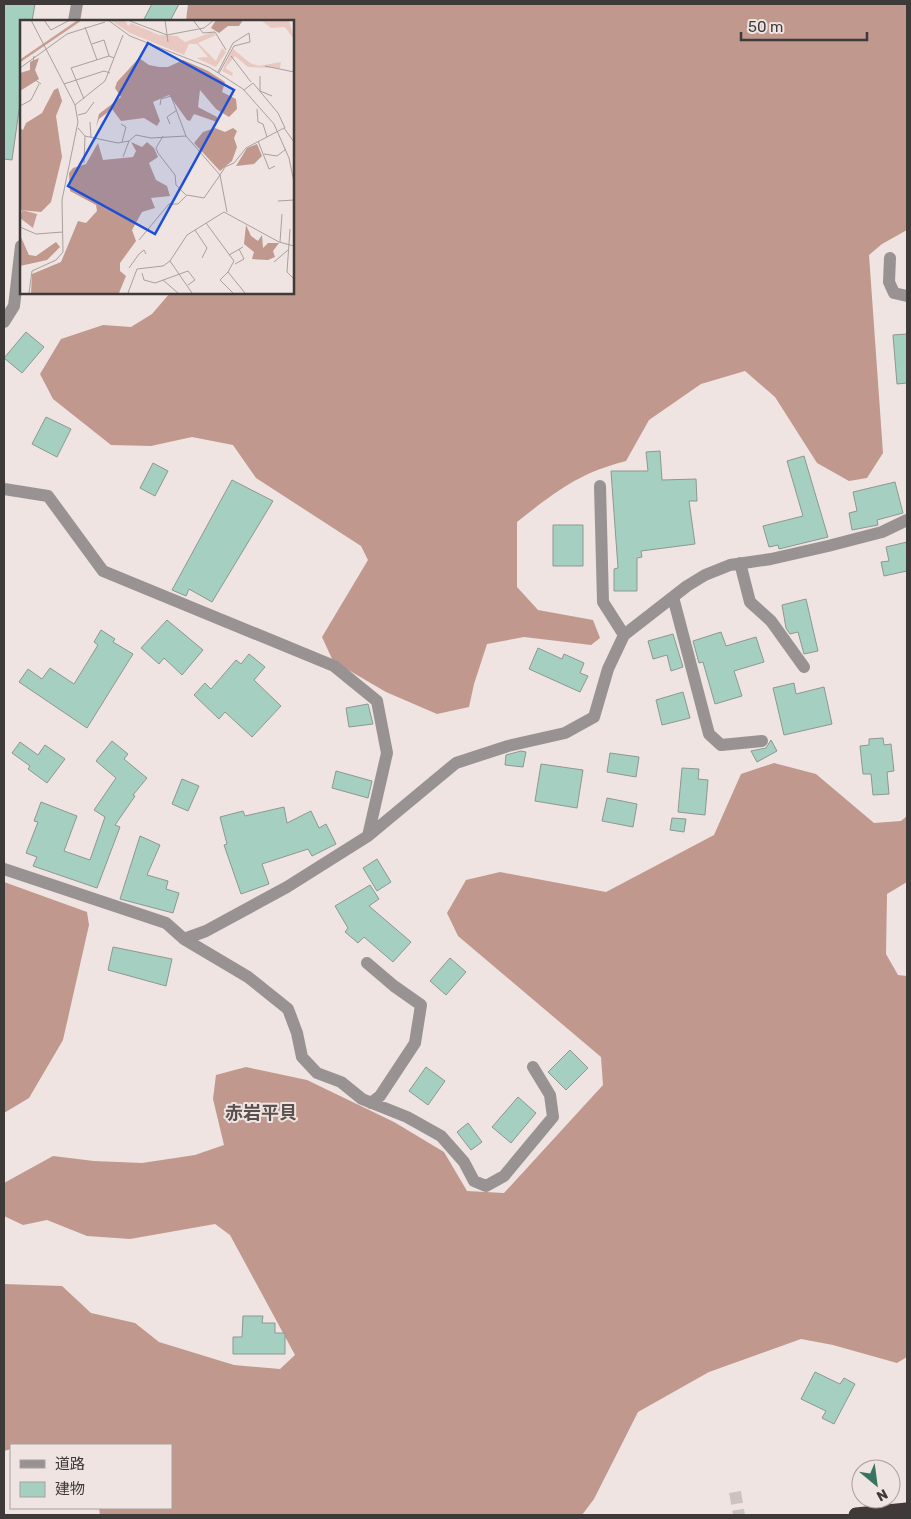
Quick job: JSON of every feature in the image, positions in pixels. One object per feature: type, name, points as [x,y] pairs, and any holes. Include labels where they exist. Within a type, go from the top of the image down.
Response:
[{"type":"highway","points":[[856,1515],[907,1510]]},
{"type":"street","points":[[74,20],[77,4]]},
{"type":"street","points":[[4,322],[14,306],[20,255]]},
{"type":"street","points":[[890,258],[889,282],[894,293],[907,296]]},
{"type":"street","points":[[600,486],[603,602],[624,635]]},
{"type":"street","points":[[4,489],[48,496],[103,571],[334,666],[376,701],[388,753],[368,836]]},
{"type":"street","points":[[184,939],[206,931],[287,887],[368,836],[456,763],[508,746],[565,733],[594,717],[608,669],[624,635],[705,575],[740,563],[771,559],[882,532],[907,520]]},
{"type":"street","points":[[740,563],[750,602],[770,621],[804,667]]},
{"type":"street","points":[[673,597],[709,734],[721,745],[762,741]]},
{"type":"street","points":[[4,869],[166,923],[184,939],[248,977],[288,1009],[297,1033],[302,1057],[317,1073],[341,1082],[362,1099],[408,1117],[441,1136],[464,1162],[474,1181],[486,1186],[504,1176],[553,1117],[550,1095],[533,1067]]},
{"type":"street","points":[[367,963],[394,986],[421,1005],[416,1043],[380,1096],[371,1103]]},
{"type":"shaded area","points":[[188,4],[907,4],[907,230],[882,244],[869,255],[883,453],[867,478],[849,481],[817,463],[775,397],[745,371],[701,384],[649,420],[626,461],[594,472],[567,485],[517,522],[517,587],[538,610],[593,620],[600,638],[591,645],[524,637],[487,644],[474,684],[469,707],[437,714],[386,692],[333,661],[322,637],[368,560],[361,546],[256,478],[233,445],[192,437],[151,446],[111,445],[53,399],[40,374],[61,339],[103,325],[131,327],[152,314],[169,294],[294,294],[294,20],[186,20]]},
{"type":"shaded area","points":[[774,763],[816,774],[874,823],[901,821],[907,816],[907,882],[887,894],[886,954],[898,975],[907,976],[907,1357],[897,1363],[833,1345],[801,1339],[709,1372],[638,1412],[594,1499],[582,1515],[100,1515],[99,1509],[172,1509],[172,1444],[10,1444],[10,1449],[4,1451],[4,1284],[62,1286],[91,1313],[135,1323],[159,1342],[234,1365],[280,1369],[295,1355],[230,1235],[215,1224],[130,1239],[87,1236],[47,1220],[23,1225],[4,1216],[4,1183],[53,1156],[94,1161],[142,1163],[195,1155],[224,1145],[213,1099],[216,1075],[246,1067],[307,1080],[394,1122],[444,1152],[467,1191],[504,1193],[603,1085],[601,1057],[458,936],[447,913],[466,880],[500,872],[606,892],[714,835],[741,774]]},
{"type":"shaded area","points":[[4,882],[87,912],[89,925],[63,1040],[29,1098],[4,1113]]},
{"type":"building","points":[[4,4],[35,4],[32,20],[20,20],[20,103],[12,160],[4,159]]},
{"type":"building","points":[[152,4],[179,4],[171,20],[144,20]]},
{"type":"building","points":[[26,332],[44,347],[22,373],[4,358]]},
{"type":"building","points":[[907,334],[907,383],[897,384],[893,335]]},
{"type":"building","points":[[46,417],[71,429],[57,457],[32,444]]},
{"type":"building","points":[[660,451],[662,480],[696,479],[697,501],[689,501],[695,544],[641,551],[642,557],[637,558],[637,591],[614,591],[614,569],[618,568],[611,471],[648,471],[646,452]]},
{"type":"building","points":[[804,456],[828,537],[779,549],[778,545],[769,547],[763,526],[803,516],[787,461]]},
{"type":"building","points":[[153,463],[168,471],[155,496],[140,488]]},
{"type":"building","points":[[232,480],[273,501],[212,602],[189,589],[186,596],[172,590]]},
{"type":"building","points":[[895,482],[903,513],[877,520],[878,525],[852,530],[849,513],[857,511],[853,492]]},
{"type":"building","points":[[553,525],[583,525],[583,566],[553,566]]},
{"type":"building","points":[[907,542],[907,571],[884,576],[881,562],[889,561],[886,547]]},
{"type":"building","points":[[806,599],[818,651],[804,654],[798,632],[790,634],[786,628],[782,605]]},
{"type":"building","points":[[167,620],[203,650],[182,675],[164,658],[159,664],[141,648]]},
{"type":"building","points":[[101,630],[115,639],[113,642],[133,654],[87,728],[19,682],[28,669],[42,679],[50,668],[74,684],[98,645],[94,642]]},
{"type":"building","points":[[721,632],[726,646],[756,637],[764,662],[734,671],[742,696],[715,704],[703,662],[699,663],[693,641]]},
{"type":"building","points":[[673,634],[683,667],[671,671],[667,655],[653,659],[648,641]]},
{"type":"building","points":[[538,648],[562,659],[564,654],[584,663],[580,673],[588,676],[580,692],[529,669]]},
{"type":"building","points":[[249,654],[265,667],[254,680],[281,706],[252,737],[225,712],[219,719],[194,695],[205,683],[211,689],[236,660],[241,664]]},
{"type":"building","points":[[794,683],[796,694],[824,687],[832,724],[784,735],[773,688]]},
{"type":"building","points":[[683,692],[690,718],[662,725],[656,700]]},
{"type":"building","points":[[368,704],[373,724],[349,727],[346,708]]},
{"type":"building","points":[[883,738],[884,745],[891,744],[894,771],[887,772],[889,794],[873,795],[871,774],[863,774],[860,746],[869,745],[869,739]]},
{"type":"building","points":[[771,740],[777,751],[757,762],[751,751],[766,748]]},
{"type":"building","points":[[112,741],[128,754],[124,759],[147,778],[133,795],[135,796],[115,825],[120,827],[97,888],[33,866],[37,857],[26,853],[38,822],[34,821],[41,802],[77,816],[64,851],[90,860],[105,817],[94,810],[116,778],[96,761]]},
{"type":"building","points":[[20,742],[38,755],[45,745],[65,759],[47,783],[28,769],[30,766],[12,753]]},
{"type":"building","points":[[521,751],[526,752],[523,767],[505,765],[506,755]]},
{"type":"building","points":[[610,753],[639,757],[636,777],[607,772]]},
{"type":"building","points":[[541,764],[583,770],[577,808],[535,801]]},
{"type":"building","points":[[682,768],[699,769],[698,779],[708,780],[705,815],[678,812]]},
{"type":"building","points":[[336,771],[372,781],[368,798],[332,788]]},
{"type":"building","points":[[182,779],[199,786],[188,811],[172,804]]},
{"type":"building","points":[[607,798],[637,804],[633,827],[602,821]]},
{"type":"building","points":[[284,807],[287,823],[311,811],[319,828],[326,824],[336,844],[312,856],[308,849],[262,864],[269,884],[241,894],[224,845],[227,844],[220,817],[243,811],[245,816]]},
{"type":"building","points":[[672,818],[686,819],[684,832],[670,830]]},
{"type":"building","points":[[140,836],[160,845],[147,875],[168,881],[166,889],[179,893],[173,913],[120,899]]},
{"type":"building","points":[[377,859],[391,882],[377,891],[363,868]]},
{"type":"building","points":[[370,885],[379,899],[369,906],[411,942],[393,962],[364,937],[358,943],[345,932],[348,928],[335,906]]},
{"type":"building","points":[[113,947],[172,959],[166,986],[108,970]]},
{"type":"building","points":[[450,958],[466,972],[446,995],[430,981]]},
{"type":"building","points":[[570,1050],[588,1068],[566,1090],[548,1072]]},
{"type":"building","points":[[426,1067],[445,1081],[428,1105],[409,1091]]},
{"type":"building","points":[[518,1097],[536,1113],[511,1143],[492,1127]]},
{"type":"building","points":[[468,1123],[482,1142],[471,1150],[457,1132]]},
{"type":"building","points":[[243,1316],[263,1316],[262,1323],[275,1323],[275,1333],[285,1333],[285,1354],[233,1354],[233,1337],[242,1337]]},
{"type":"building","points":[[815,1372],[840,1384],[844,1378],[855,1384],[834,1424],[822,1418],[826,1411],[801,1399]]},
{"type":"tunnel","points":[[735,1492],[739,1515]]},
{"type":"district","name":"赤岩平貝","points":[[261,1113]]}]
